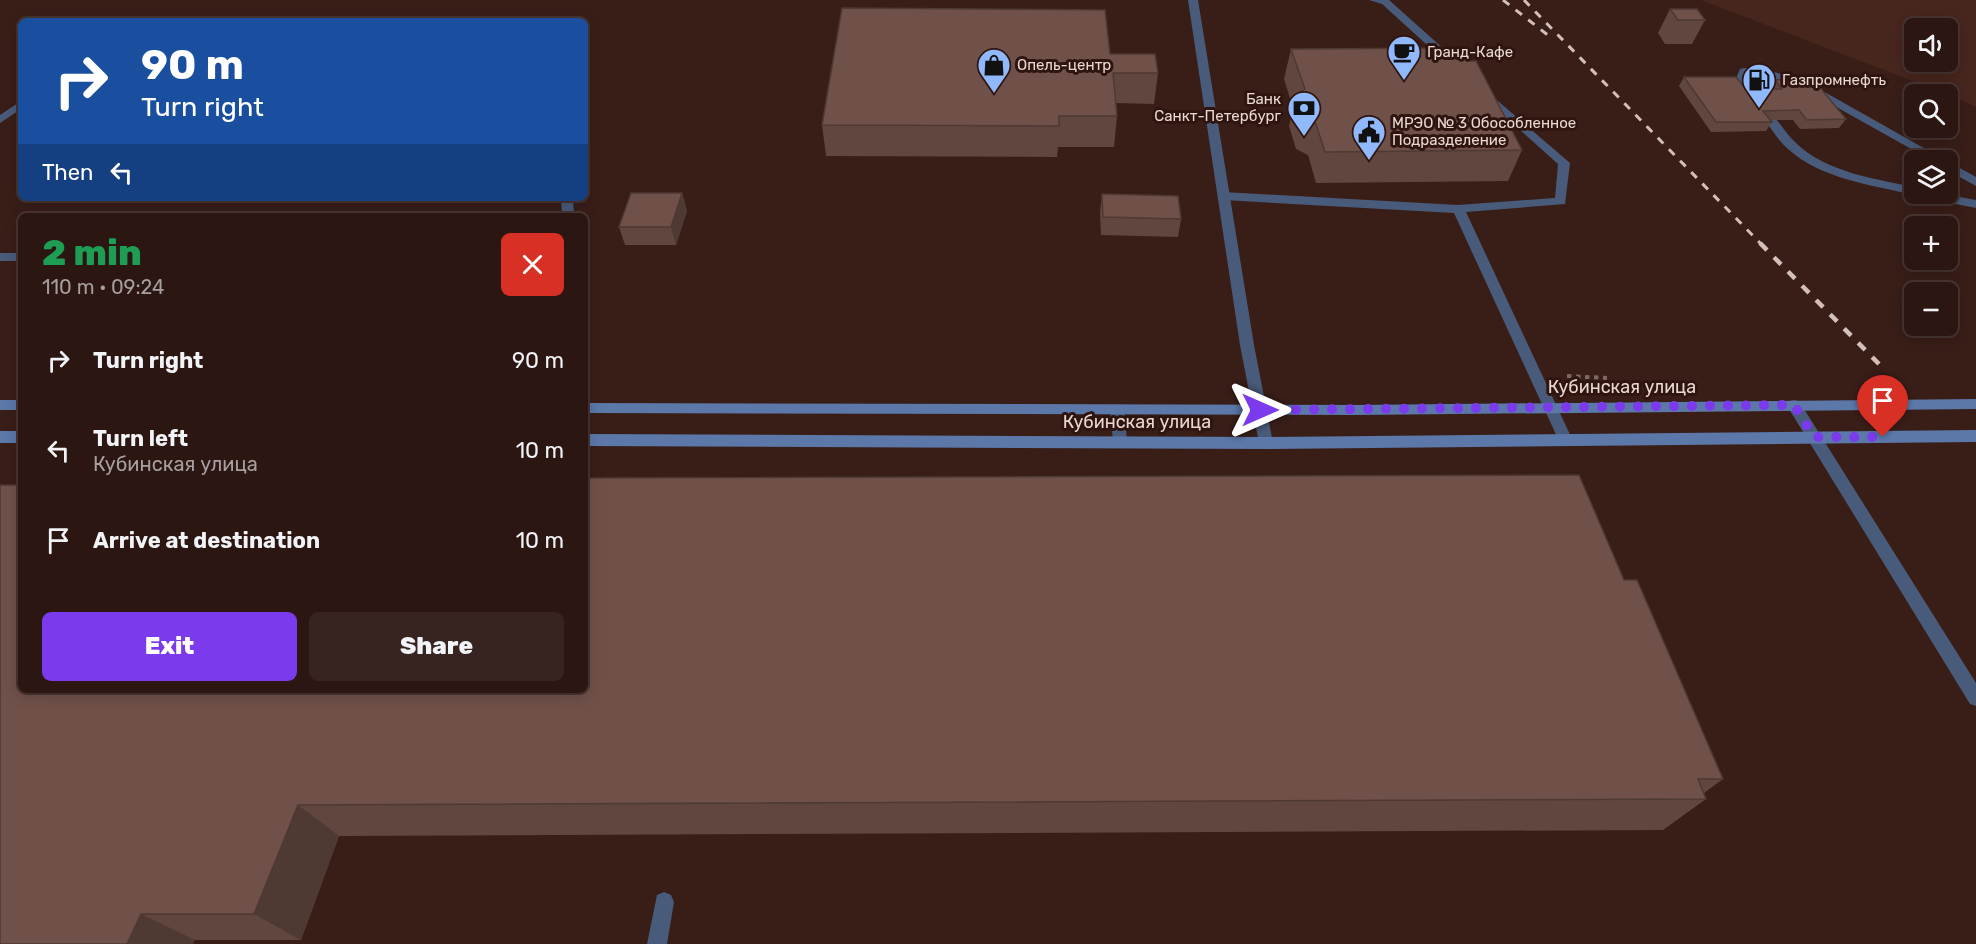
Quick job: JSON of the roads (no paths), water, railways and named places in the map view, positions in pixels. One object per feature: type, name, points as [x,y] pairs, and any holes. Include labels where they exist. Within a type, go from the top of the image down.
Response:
[{"type":"main road","name":"Кубинская улица","points":[[588,408],[1260,410],[1976,404]]},
{"type":"main road","points":[[0,405],[18,405]]},
{"type":"main road","name":"Кубинская улица","points":[[588,440],[1266,443],[1976,436]]},
{"type":"main road","points":[[0,437],[18,437]]},
{"type":"street","points":[[1193,0],[1247,345],[1266,443]]},
{"type":"street","points":[[1374,0],[1385,2],[1462,71]]},
{"type":"street","points":[[1754,98],[1740,81],[1744,71],[1764,72],[1801,83],[1921,150]]},
{"type":"street","points":[[1223,196],[1458,208],[1561,201],[1564,163],[1479,87]]},
{"type":"street","points":[[0,120],[18,106]]},
{"type":"street","points":[[1771,120],[1794,149],[1825,166],[1863,180],[1904,189]]},
{"type":"street","points":[[1958,171],[1976,182]]},
{"type":"street","points":[[1958,200],[1976,204]]},
{"type":"street","points":[[1458,208],[1566,441]]},
{"type":"street","points":[[0,257],[18,257]]},
{"type":"street","points":[[1794,405],[1976,698]]},
{"type":"street","points":[[1117,409],[1120,441]]},
{"type":"street","points":[[657,944],[664,902]]},
{"type":"railway","points":[[1503,0],[1549,36]]},
{"type":"railway","points":[[1524,0],[1762,245]]},
{"type":"railway","points":[[1760,243],[1879,364]]},
{"type":"place","name":"Гранд-Кафе","points":[[1404,81]]},
{"type":"place","name":"Опель-центр","points":[[994,94]]},
{"type":"place","name":"Газпромнефть","points":[[1759,109]]},
{"type":"place","name":"Банк Санкт-Петербург","points":[[1304,137]]},
{"type":"place","name":"МРЭО № 3 Обособленное Подразделение","points":[[1369,161]]}]
